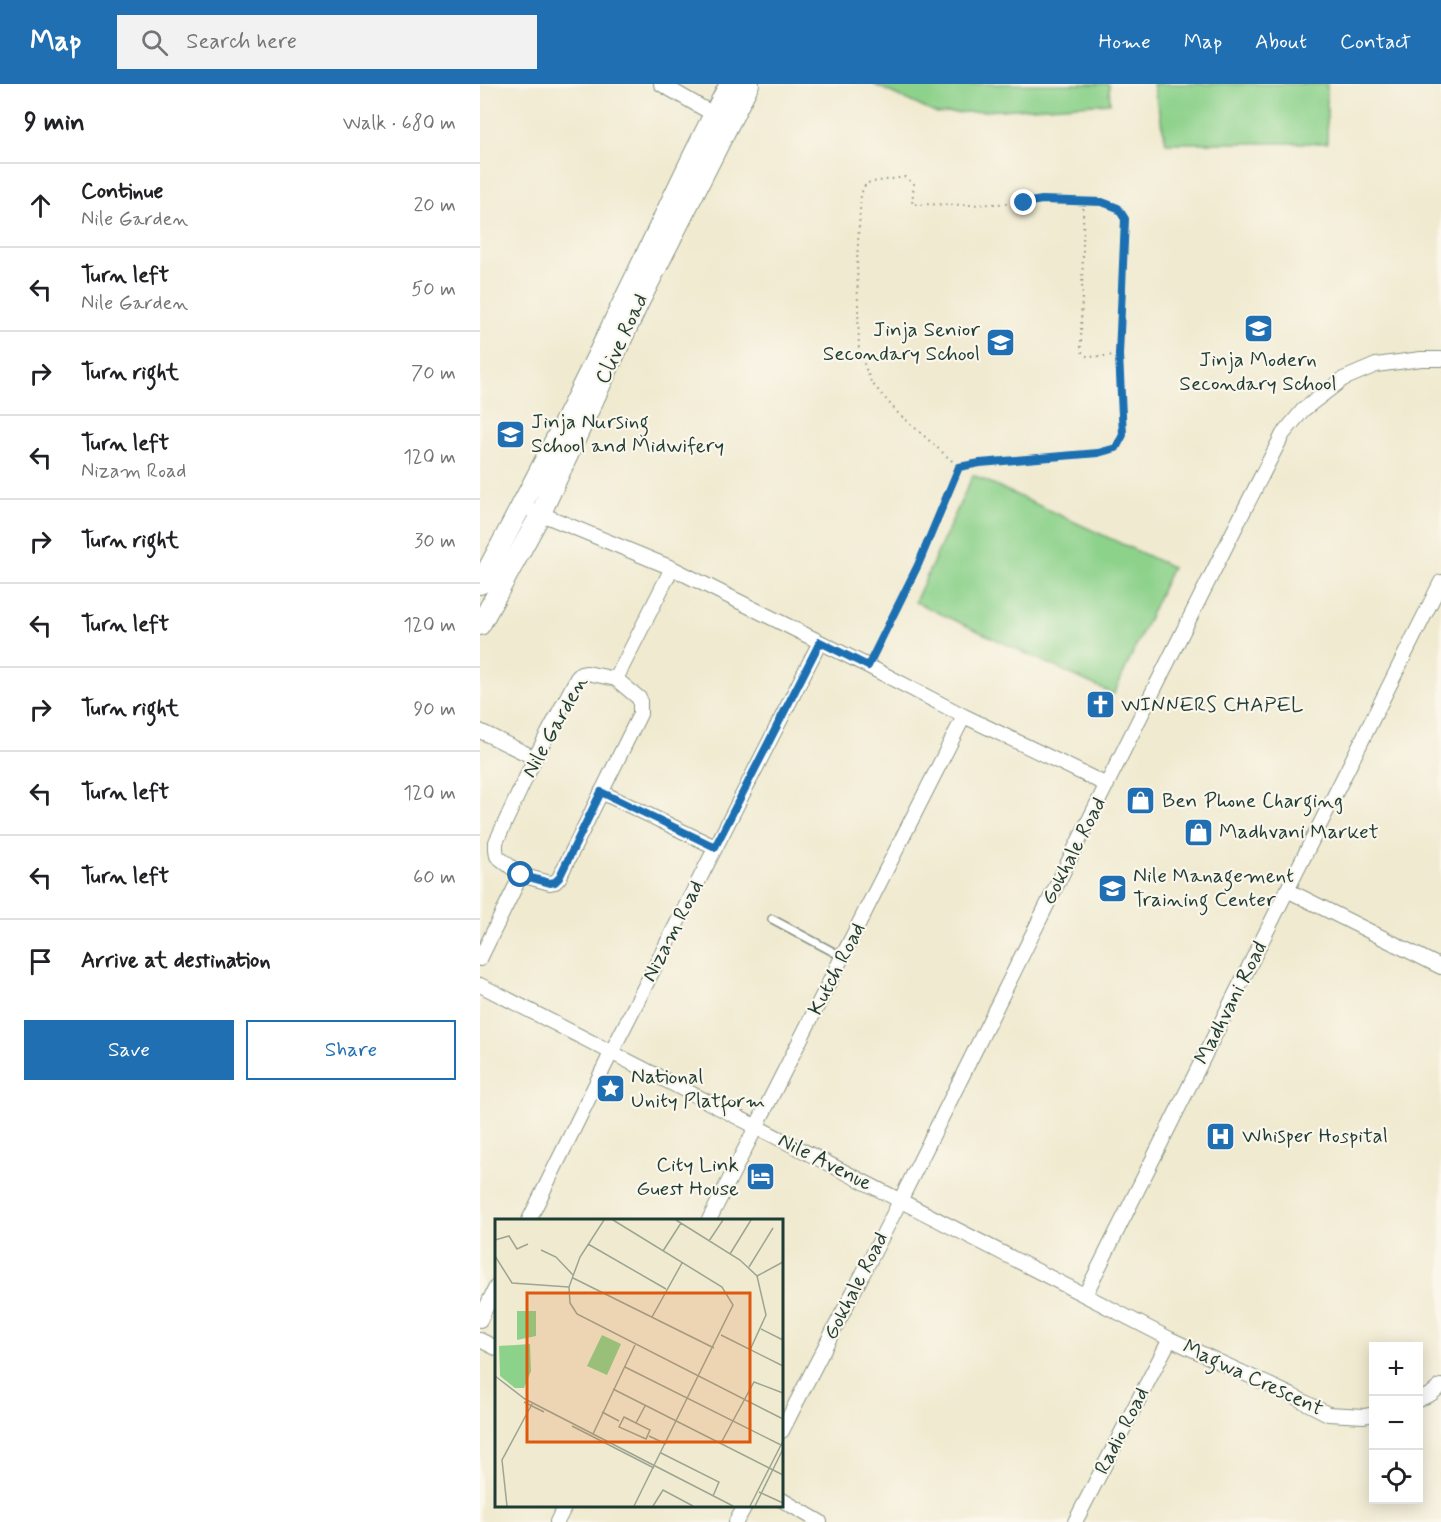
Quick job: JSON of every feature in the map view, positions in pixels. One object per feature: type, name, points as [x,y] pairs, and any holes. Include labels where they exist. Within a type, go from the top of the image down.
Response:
[{"type":"street","points":[[661,84],[721,119]]},
{"type":"street","name":"Clive Road","points":[[480,625],[540,515],[638,304],[721,119],[730,84]]},
{"type":"street","name":"Clive Road","points":[[480,584],[522,506],[626,298],[721,119],[748,84]]},
{"type":"street","name":"Gokhale Road","points":[[783,1429],[900,1200],[1188,618],[1283,434],[1303,410],[1343,379],[1376,364],[1441,359]]},
{"type":"street","points":[[522,506],[672,568],[963,716],[1107,785]]},
{"type":"street","points":[[616,679],[672,568]]},
{"type":"street","name":"Madhvani Road","points":[[1084,1295],[1441,582]]},
{"type":"street","name":"Nizam Road","points":[[530,1219],[611,1053],[820,642]]},
{"type":"street","name":"Nile Garden","points":[[587,673],[616,679],[640,699],[640,714],[559,878],[550,883],[521,875],[497,856],[496,842],[535,758],[581,674],[587,673]]},
{"type":"street","name":"Kutch Road","points":[[710,1219],[963,716]]},
{"type":"street","points":[[480,732],[535,758]]},
{"type":"street","points":[[601,792],[715,847]]},
{"type":"street","points":[[480,959],[521,875]]},
{"type":"street","points":[[1287,890],[1441,967]]},
{"type":"street","name":"Nile Avenue","points":[[480,986],[1170,1339]]},
{"type":"street","points":[[480,1320],[495,1289]]},
{"type":"street","name":"Magwa Crescent","points":[[1170,1339],[1328,1414],[1369,1415]]},
{"type":"street","name":"Radio Road","points":[[1075,1522],[1170,1339]]},
{"type":"street","points":[[480,1340],[495,1348]]},
{"type":"street","points":[[1423,1398],[1441,1386]]},
{"type":"street","points":[[783,1501],[820,1522]]},
{"type":"street","points":[[557,1522],[564,1507]]},
{"type":"street","points":[[736,1522],[744,1507]]},
{"type":"lane","points":[[772,919],[843,957]]},
{"type":"path","points":[[904,177],[914,184],[912,204],[969,205],[1042,200],[1102,202],[1118,208],[1125,219],[1119,355],[1123,435],[1116,448],[1098,453],[980,463],[959,467],[897,412],[872,382],[859,351],[858,260],[861,194],[866,183],[904,177]]},
{"type":"path","points":[[1083,201],[1081,351],[1088,357],[1119,355]]},
{"type":"path","points":[[868,666],[918,565],[959,467]]},
{"type":"green space","points":[[873,84],[1109,84],[1110,103],[937,114]]},
{"type":"green space","points":[[1153,84],[1327,84],[1327,143],[1166,143]]},
{"type":"green space","points":[[973,475],[1172,567],[1114,694],[915,602]]},
{"type":"place","name":"Jinja Modern Secondary School","points":[[1258,329]]},
{"type":"place","name":"Jinja Senior Secondary School","points":[[1001,342]]},
{"type":"place","name":"Jinja Nursing School and Midwifery","points":[[510,434]]},
{"type":"place","name":"WINNERS CHAPEL","points":[[1100,705]]},
{"type":"place","name":"Ben Phone Charging","points":[[1141,801]]},
{"type":"place","name":"Madhvani Market","points":[[1198,832]]},
{"type":"place","name":"Nile Management Training Center","points":[[1112,888]]},
{"type":"place","name":"National Unity Platform","points":[[610,1089]]},
{"type":"place","name":"Whisper Hospital","points":[[1221,1136]]},
{"type":"place","name":"City Link Guest House","points":[[760,1177]]},
{"type":"route","points":[[521,875],[550,883],[559,878],[601,792],[715,847],[820,642],[868,666],[918,565],[959,467],[980,463],[1098,453],[1116,448],[1123,435],[1119,355],[1125,219],[1118,208],[1102,202],[1042,200],[1024,203]]}]
